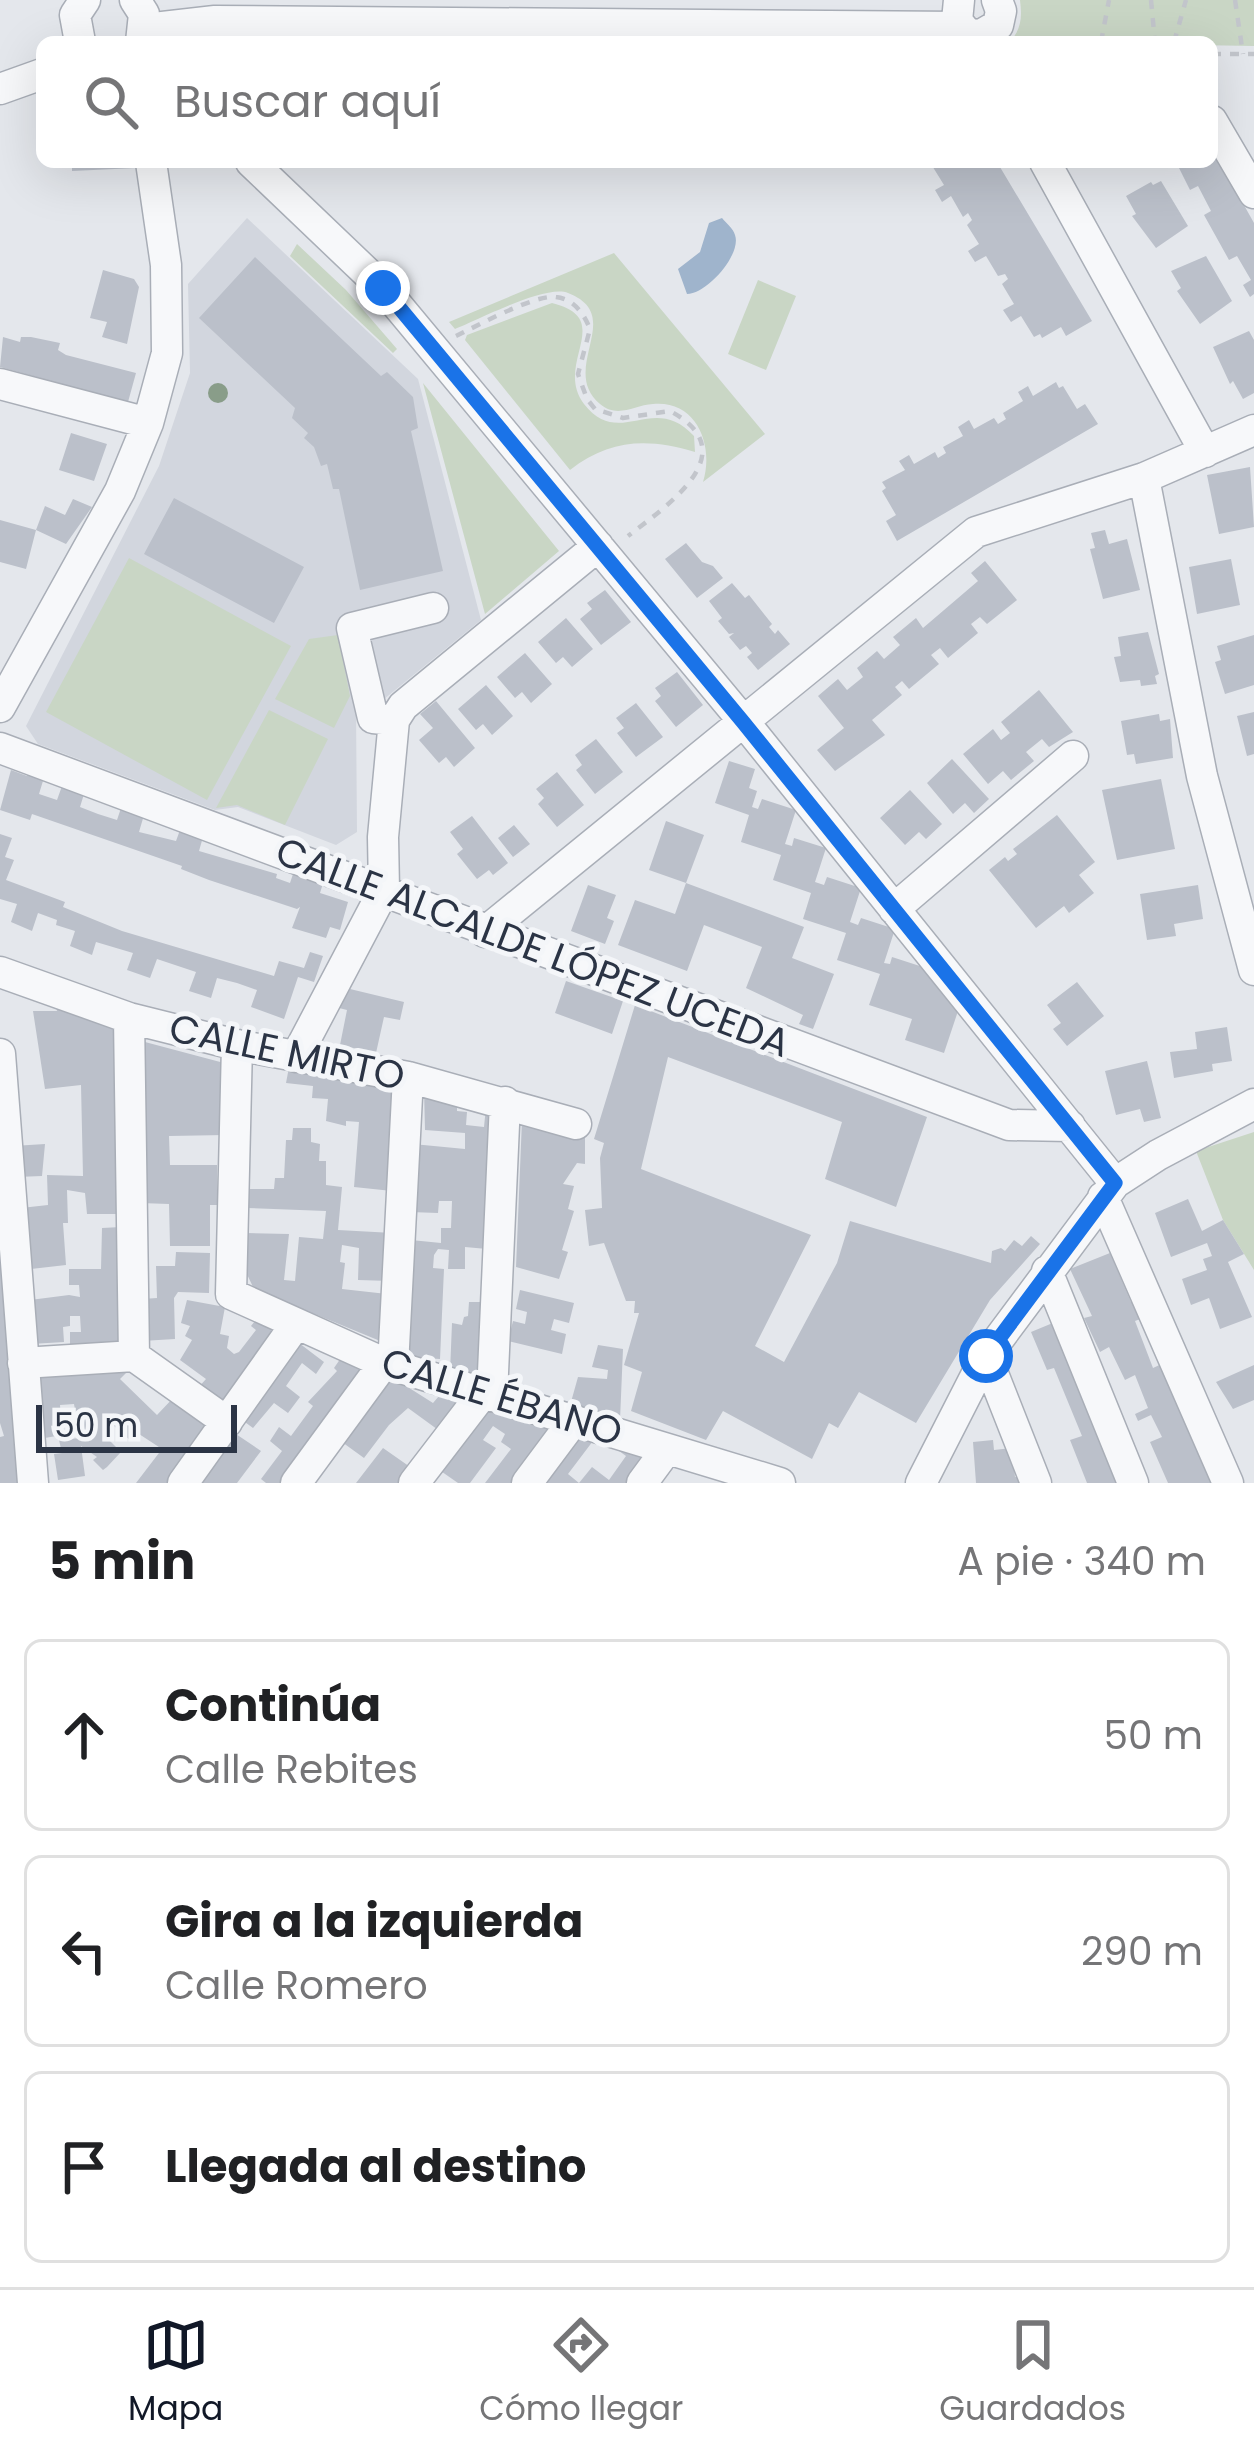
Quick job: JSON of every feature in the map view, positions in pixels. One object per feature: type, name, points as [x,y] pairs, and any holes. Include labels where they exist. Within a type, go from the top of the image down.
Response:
[{"type":"street","points":[[140,24],[970,26],[998,25],[997,0]]},
{"type":"street","points":[[79,36],[76,15],[82,1]]},
{"type":"street","points":[[0,89],[36,76]]},
{"type":"street","points":[[1218,131],[1254,193]]},
{"type":"street","points":[[0,707],[120,491],[148,423],[167,353],[160,206],[152,168]]},
{"type":"street","points":[[160,206],[168,168]]},
{"type":"street","points":[[257,168],[383,288],[609,544],[743,722],[1070,1126],[1109,1190],[1228,1483]]},
{"type":"street","points":[[1048,168],[1205,452]]},
{"type":"street","points":[[0,384],[148,423]]},
{"type":"street","points":[[485,932],[976,532],[1144,478],[1254,430]]},
{"type":"street","points":[[1144,478],[1202,776],[1254,970]]},
{"type":"street","points":[[296,1057],[383,890],[394,720],[404,706],[609,544]]},
{"type":"street","points":[[394,720],[374,718],[352,628],[433,608]]},
{"type":"street","name":"CALLE ALCALDE LÓPEZ UCEDA","points":[[0,748],[1009,1125],[1070,1126]]},
{"type":"street","points":[[894,909],[1073,756]]},
{"type":"street","name":"CALLE MIRTO","points":[[0,973],[129,1018],[237,1045],[408,1077],[576,1124]]},
{"type":"street","points":[[129,1018],[134,1357]]},
{"type":"street","name":"CALLE ÉBANO","points":[[237,1045],[231,1294],[388,1364],[769,1482]]},
{"type":"street","points":[[0,1054],[33,1483]]},
{"type":"street","points":[[296,1483],[388,1364],[408,1077]]},
{"type":"street","points":[[414,1483],[487,1394],[506,1102]]},
{"type":"street","points":[[921,1483],[986,1356],[1109,1190],[1254,1104]]},
{"type":"street","points":[[1047,1271],[1133,1483]]},
{"type":"street","points":[[183,1483],[296,1324]]},
{"type":"street","points":[[986,1356],[1036,1483]]},
{"type":"street","points":[[23,1363],[134,1357],[227,1422]]},
{"type":"street","points":[[526,1483],[574,1420]]},
{"type":"street","points":[[642,1483],[667,1449]]},
{"type":"path","points":[[1151,0],[1154,36]]},
{"type":"path","points":[[1176,36],[1186,0]]},
{"type":"path","points":[[1235,0],[1243,54]]},
{"type":"path","points":[[1102,36],[1107,2]]},
{"type":"path","points":[[1218,54],[1254,54]]},
{"type":"path","points":[[445,340],[556,296],[578,307],[590,329],[578,374],[586,399],[596,409],[622,418],[670,411],[694,428],[704,454],[697,474],[670,503],[609,544]]},
{"type":"shaded area","points":[[247,218],[418,379],[481,620],[378,704],[356,709],[357,832],[336,845],[238,807],[215,810],[38,744],[26,726],[159,466],[190,373],[188,284]]},
{"type":"green space","points":[[1020,0],[1254,0],[1254,46],[1218,45],[1218,36],[1014,36],[1020,22]]},
{"type":"green space","points":[[297,244],[346,290],[397,349],[393,353],[290,256]]},
{"type":"green space","points":[[614,253],[765,434],[703,482],[704,441],[691,418],[669,405],[613,410],[600,404],[589,390],[587,359],[593,329],[585,303],[558,292],[529,298],[455,329],[449,322]]},
{"type":"green space","points":[[758,280],[796,296],[766,370],[728,354]]},
{"type":"green space","points":[[552,303],[571,310],[580,320],[583,331],[575,373],[584,404],[597,417],[611,422],[665,418],[679,424],[694,436],[695,452],[630,444],[600,452],[570,470],[465,340],[467,335]]},
{"type":"green space","points":[[423,383],[559,551],[485,614]]},
{"type":"green space","points":[[129,558],[291,646],[207,800],[46,712]]},
{"type":"green space","points":[[338,635],[350,696],[334,728],[275,699],[309,639]]},
{"type":"green space","points":[[269,710],[328,739],[285,825],[237,805],[216,808]]},
{"type":"green space","points":[[1254,1132],[1254,1270],[1223,1220],[1196,1151]]},
{"type":"water","points":[[722,218],[735,235],[733,252],[713,280],[687,294],[678,269],[700,252],[709,223]]},
{"type":"building","points":[[1218,159],[1254,223],[1254,294],[1250,297],[1243,285],[1251,280],[1237,256],[1229,260],[1204,215],[1211,211],[1198,186],[1190,190],[1179,168],[1218,168]]},
{"type":"building","points":[[72,168],[136,168],[72,171]]},
{"type":"building","points":[[933,168],[1001,168],[1092,321],[1066,336],[1061,327],[1042,338],[1040,334],[1034,337],[1021,316],[1011,322],[1003,310],[1014,304],[1002,284],[1008,279],[1005,274],[998,276],[986,256],[975,262],[968,251],[979,244],[967,225],[972,220],[968,213],[963,217],[951,196],[942,202],[935,190],[944,185]]},
{"type":"building","points":[[1161,181],[1188,226],[1156,248],[1132,216],[1136,214],[1126,196]]},
{"type":"building","points":[[1206,256],[1232,301],[1200,324],[1177,291],[1181,288],[1171,271]]},
{"type":"building","points":[[255,257],[381,376],[387,372],[413,397],[418,428],[411,431],[443,571],[360,590],[339,489],[333,489],[327,464],[321,466],[314,447],[304,438],[308,433],[292,418],[295,408],[199,318]]},
{"type":"building","points":[[103,270],[134,279],[139,287],[127,344],[102,337],[107,322],[90,318]]},
{"type":"building","points":[[1249,331],[1254,340],[1254,393],[1243,399],[1233,381],[1230,384],[1213,347]]},
{"type":"building","points":[[3,337],[60,343],[58,350],[66,355],[136,373],[128,402],[0,367]]},
{"type":"building","points":[[1056,382],[1077,409],[1085,404],[1098,424],[897,541],[886,521],[896,515],[882,482],[905,470],[899,461],[909,455],[914,464],[935,452],[938,458],[946,453],[943,447],[963,436],[958,427],[969,420],[974,429],[994,418],[998,424],[1006,419],[1003,413],[1023,401],[1018,392],[1028,386],[1033,396]]},
{"type":"building","points":[[71,433],[107,444],[94,481],[59,470]]},
{"type":"building","points":[[1250,467],[1254,527],[1219,534],[1207,475]]},
{"type":"building","points":[[174,498],[304,567],[274,623],[144,554]]},
{"type":"building","points":[[73,499],[92,507],[66,544],[36,530],[45,506],[65,515]]},
{"type":"building","points":[[0,520],[36,530],[26,569],[0,562]]},
{"type":"building","points":[[1105,530],[1109,544],[1127,539],[1140,590],[1103,599],[1090,549],[1095,548],[1091,533]]},
{"type":"building","points":[[686,543],[723,578],[697,598],[665,559]]},
{"type":"building","points":[[1231,559],[1240,605],[1197,614],[1189,567]]},
{"type":"building","points":[[985,561],[1017,600],[987,624],[980,617],[971,624],[978,633],[948,658],[940,648],[931,655],[939,664],[909,689],[902,681],[895,687],[902,695],[872,720],[885,735],[835,771],[817,750],[844,728],[818,696],[838,679],[847,690],[863,677],[857,668],[877,651],[884,659],[900,645],[893,637],[916,618],[923,628],[978,581],[971,573]]},
{"type":"building","points":[[732,583],[745,598],[749,595],[772,624],[769,627],[790,644],[758,670],[747,657],[752,653],[746,646],[740,650],[729,637],[734,633],[729,634],[718,621],[722,618],[709,601]]},
{"type":"building","points":[[605,590],[631,622],[601,645],[580,619],[592,609],[587,603]]},
{"type":"building","points":[[566,618],[593,649],[572,667],[563,657],[556,663],[538,642]]},
{"type":"building","points":[[1148,632],[1159,674],[1157,684],[1120,682],[1114,657],[1121,656],[1118,637]]},
{"type":"building","points":[[1254,635],[1254,685],[1225,694],[1215,662],[1221,660],[1217,646]]},
{"type":"building","points":[[525,653],[552,684],[531,703],[522,692],[515,698],[497,677]]},
{"type":"building","points":[[677,672],[703,705],[676,727],[655,701],[661,696],[655,688]]},
{"type":"building","points":[[486,685],[513,716],[492,735],[483,724],[476,730],[458,709]]},
{"type":"building","points":[[1039,690],[1073,732],[1049,747],[1042,739],[1026,752],[1034,761],[1011,780],[1003,771],[988,784],[963,754],[993,729],[1001,740],[1010,733],[1001,722]]},
{"type":"building","points":[[436,701],[475,748],[454,767],[446,757],[439,763],[419,740],[433,728],[420,714]]},
{"type":"building","points":[[636,703],[663,737],[636,757],[617,733],[624,728],[616,718]]},
{"type":"building","points":[[1254,712],[1254,754],[1247,756],[1237,716]]},
{"type":"building","points":[[1159,714],[1160,721],[1170,719],[1173,758],[1136,764],[1134,754],[1127,755],[1121,721]]},
{"type":"building","points":[[596,739],[623,772],[595,794],[576,770],[582,765],[575,755]]},
{"type":"building","points":[[952,759],[989,799],[974,813],[965,803],[953,814],[927,783]]},
{"type":"building","points":[[729,761],[755,769],[749,788],[757,791],[752,807],[758,809],[762,799],[796,810],[785,844],[792,846],[794,838],[826,848],[815,882],[824,885],[827,877],[861,888],[850,922],[858,925],[861,918],[895,929],[884,963],[890,964],[892,957],[926,968],[959,1008],[944,1053],[905,1040],[912,1019],[869,1005],[880,974],[837,960],[846,933],[803,919],[811,893],[773,880],[781,855],[741,842],[749,815],[715,803]]},
{"type":"building","points":[[30,767],[46,771],[39,794],[57,800],[62,786],[84,794],[80,807],[98,814],[117,820],[121,808],[144,815],[139,832],[176,841],[180,830],[203,837],[199,851],[277,874],[276,878],[290,883],[293,874],[324,880],[320,893],[348,902],[340,930],[330,927],[326,938],[292,928],[300,907],[209,880],[182,866],[32,814],[30,820],[0,810],[11,770],[27,776]]},
{"type":"building","points":[[557,772],[584,805],[557,827],[538,804],[544,798],[536,789]]},
{"type":"building","points":[[1161,779],[1175,849],[1117,860],[1102,790]]},
{"type":"building","points":[[910,790],[942,824],[926,839],[919,832],[905,845],[880,818]]},
{"type":"building","points":[[1057,815],[1095,862],[1079,875],[1094,893],[1069,913],[1064,906],[1036,928],[989,870],[1017,854],[1013,849]]},
{"type":"building","points":[[472,816],[508,863],[493,875],[489,870],[477,879],[457,854],[463,849],[450,832]]},
{"type":"building","points":[[666,821],[704,835],[686,883],[649,870]]},
{"type":"building","points":[[514,825],[530,844],[513,857],[498,838]]},
{"type":"building","points":[[0,834],[12,838],[5,857],[14,860],[6,880],[65,902],[63,907],[122,931],[274,976],[279,961],[304,968],[310,952],[323,956],[314,982],[298,977],[284,1019],[251,1007],[257,990],[217,978],[211,998],[189,991],[196,972],[157,959],[150,978],[127,970],[133,953],[96,942],[92,955],[70,946],[75,931],[56,925],[57,920],[38,913],[32,931],[11,922],[17,904],[0,899]]},
{"type":"building","points":[[686,883],[804,927],[792,958],[834,974],[813,1029],[799,1024],[803,1015],[746,988],[762,947],[704,925],[687,971],[618,945],[635,900],[675,914]]},
{"type":"building","points":[[588,885],[616,895],[607,918],[614,921],[605,944],[571,931]]},
{"type":"building","points":[[1198,885],[1203,919],[1174,924],[1176,936],[1147,940],[1140,894]]},
{"type":"building","points":[[566,981],[623,1001],[612,1034],[555,1013]]},
{"type":"building","points":[[1077,982],[1104,1016],[1067,1046],[1053,1029],[1061,1023],[1047,1005]]},
{"type":"building","points":[[350,989],[404,1002],[400,1020],[384,1017],[376,1053],[340,1045],[347,1010],[339,1008]]},
{"type":"building","points":[[55,1002],[122,1025],[118,1214],[87,1214],[85,1193],[67,1190],[66,1265],[31,1269],[21,1208],[48,1205],[47,1175],[83,1176],[81,1085],[45,1089],[33,1011],[57,1011]]},
{"type":"building","points":[[635,1005],[927,1117],[896,1207],[825,1179],[842,1122],[668,1057],[641,1169],[811,1235],[755,1346],[784,1362],[837,1263],[850,1221],[991,1263],[992,1251],[1005,1251],[1014,1240],[1022,1246],[1031,1236],[1040,1244],[990,1300],[916,1423],[859,1392],[838,1428],[829,1423],[812,1459],[723,1411],[706,1440],[631,1411],[642,1372],[624,1365],[639,1313],[634,1313],[635,1301],[626,1301],[604,1243],[589,1246],[585,1210],[602,1208],[604,1143],[594,1139]]},
{"type":"building","points":[[1227,1027],[1232,1061],[1212,1064],[1213,1071],[1174,1078],[1170,1052],[1197,1049],[1195,1032]]},
{"type":"building","points":[[140,1044],[224,1063],[225,1135],[169,1136],[170,1165],[217,1165],[210,1246],[170,1246],[169,1204],[140,1203]]},
{"type":"building","points":[[1147,1061],[1161,1118],[1144,1122],[1140,1109],[1116,1115],[1105,1071]]},
{"type":"building","points":[[290,1062],[392,1083],[399,1096],[392,1191],[354,1187],[359,1122],[346,1121],[346,1126],[326,1121],[328,1099],[312,1098],[313,1086],[286,1083]]},
{"type":"building","points":[[424,1090],[457,1100],[457,1111],[467,1112],[466,1125],[484,1127],[486,1107],[497,1112],[487,1249],[465,1247],[465,1269],[448,1269],[449,1250],[438,1249],[434,1255],[433,1268],[444,1269],[440,1359],[407,1357],[411,1240],[441,1243],[441,1228],[451,1228],[452,1201],[439,1201],[438,1213],[410,1212],[413,1144],[465,1149],[465,1133],[425,1130]]},
{"type":"building","points":[[522,1120],[585,1135],[585,1164],[577,1163],[563,1184],[574,1186],[568,1209],[574,1211],[559,1279],[516,1267]]},
{"type":"building","points":[[293,1128],[311,1128],[311,1142],[320,1144],[319,1161],[326,1161],[326,1185],[342,1187],[338,1230],[393,1233],[391,1281],[358,1280],[359,1248],[342,1245],[340,1262],[345,1263],[342,1289],[387,1294],[385,1343],[254,1289],[244,1268],[246,1233],[289,1234],[284,1280],[295,1281],[299,1237],[323,1239],[326,1211],[247,1208],[248,1189],[274,1189],[275,1178],[284,1178],[286,1140],[292,1140]]},
{"type":"building","points":[[45,1144],[42,1176],[17,1177],[13,1146]]},
{"type":"building","points":[[1188,1199],[1202,1231],[1223,1220],[1244,1254],[1228,1262],[1252,1317],[1220,1329],[1209,1298],[1191,1305],[1182,1279],[1207,1270],[1203,1259],[1212,1256],[1207,1243],[1171,1257],[1155,1213]]},
{"type":"building","points":[[121,1227],[119,1352],[70,1352],[70,1332],[81,1332],[80,1316],[70,1316],[70,1326],[63,1327],[64,1342],[31,1344],[30,1300],[80,1297],[79,1285],[69,1285],[69,1269],[101,1269],[102,1228]]},
{"type":"building","points":[[0,1238],[29,1483],[0,1483],[0,1437],[4,1436],[0,1423]]},
{"type":"building","points":[[176,1252],[210,1253],[209,1293],[178,1292],[174,1298],[175,1339],[142,1341],[142,1299],[157,1298],[156,1266],[175,1266]]},
{"type":"building","points":[[1110,1253],[1131,1302],[1141,1298],[1148,1316],[1135,1321],[1153,1368],[1166,1362],[1216,1483],[1168,1483],[1150,1442],[1162,1437],[1151,1415],[1138,1421],[1135,1414],[1148,1408],[1135,1375],[1125,1380],[1109,1347],[1100,1352],[1084,1318],[1092,1316],[1070,1269]]},
{"type":"building","points":[[520,1290],[574,1303],[569,1323],[554,1319],[551,1330],[566,1334],[562,1354],[508,1341],[513,1321],[525,1324],[527,1312],[516,1309]]},
{"type":"building","points":[[187,1300],[225,1307],[220,1334],[229,1336],[227,1348],[234,1354],[256,1330],[251,1326],[262,1312],[285,1327],[227,1407],[197,1389],[206,1379],[180,1360],[192,1340],[185,1336],[190,1326],[181,1323]]},
{"type":"building","points":[[469,1302],[486,1302],[482,1374],[450,1372],[452,1323],[462,1325]]},
{"type":"building","points":[[1060,1320],[1125,1483],[1087,1483],[1070,1440],[1082,1436],[1054,1368],[1047,1370],[1031,1332]]},
{"type":"building","points":[[295,1340],[324,1362],[316,1374],[302,1363],[286,1386],[300,1397],[288,1413],[274,1403],[253,1428],[238,1417]]},
{"type":"building","points":[[598,1345],[623,1349],[620,1420],[571,1402],[578,1377],[607,1379],[608,1370],[592,1367]]},
{"type":"building","points":[[345,1352],[369,1369],[283,1483],[266,1483],[261,1479],[282,1451],[270,1441],[279,1427],[291,1436],[313,1406],[308,1402],[337,1371],[334,1368]]},
{"type":"building","points":[[1254,1365],[1254,1400],[1233,1409],[1216,1382]]},
{"type":"building","points":[[30,1371],[126,1373],[120,1379],[157,1415],[175,1396],[212,1426],[168,1483],[136,1483],[162,1449],[139,1434],[131,1441],[113,1425],[103,1434],[121,1452],[107,1467],[103,1470],[93,1460],[97,1457],[81,1446],[85,1476],[58,1480],[54,1454],[62,1453],[59,1440],[80,1438],[74,1404],[60,1405],[62,1435],[39,1439]]},
{"type":"building","points":[[384,1372],[433,1403],[445,1389],[463,1403],[441,1432],[408,1408],[364,1458],[335,1437]]},
{"type":"building","points":[[481,1406],[556,1430],[516,1483],[485,1483],[511,1449],[501,1442],[505,1434],[493,1426],[483,1440],[496,1448],[470,1483],[458,1483],[435,1467]]},
{"type":"building","points":[[575,1429],[596,1437],[568,1474],[579,1483],[534,1483]]},
{"type":"building","points":[[230,1430],[261,1451],[237,1483],[191,1483]]},
{"type":"building","points":[[993,1440],[994,1450],[1012,1448],[1015,1477],[1025,1476],[1026,1483],[976,1483],[973,1442]]},
{"type":"building","points":[[383,1448],[413,1469],[402,1483],[356,1483]]},
{"type":"building","points":[[615,1448],[650,1458],[632,1483],[579,1483],[592,1467],[609,1480],[626,1456]]},
{"type":"route","points":[[383,288],[743,722],[1115,1183],[986,1356]]}]
